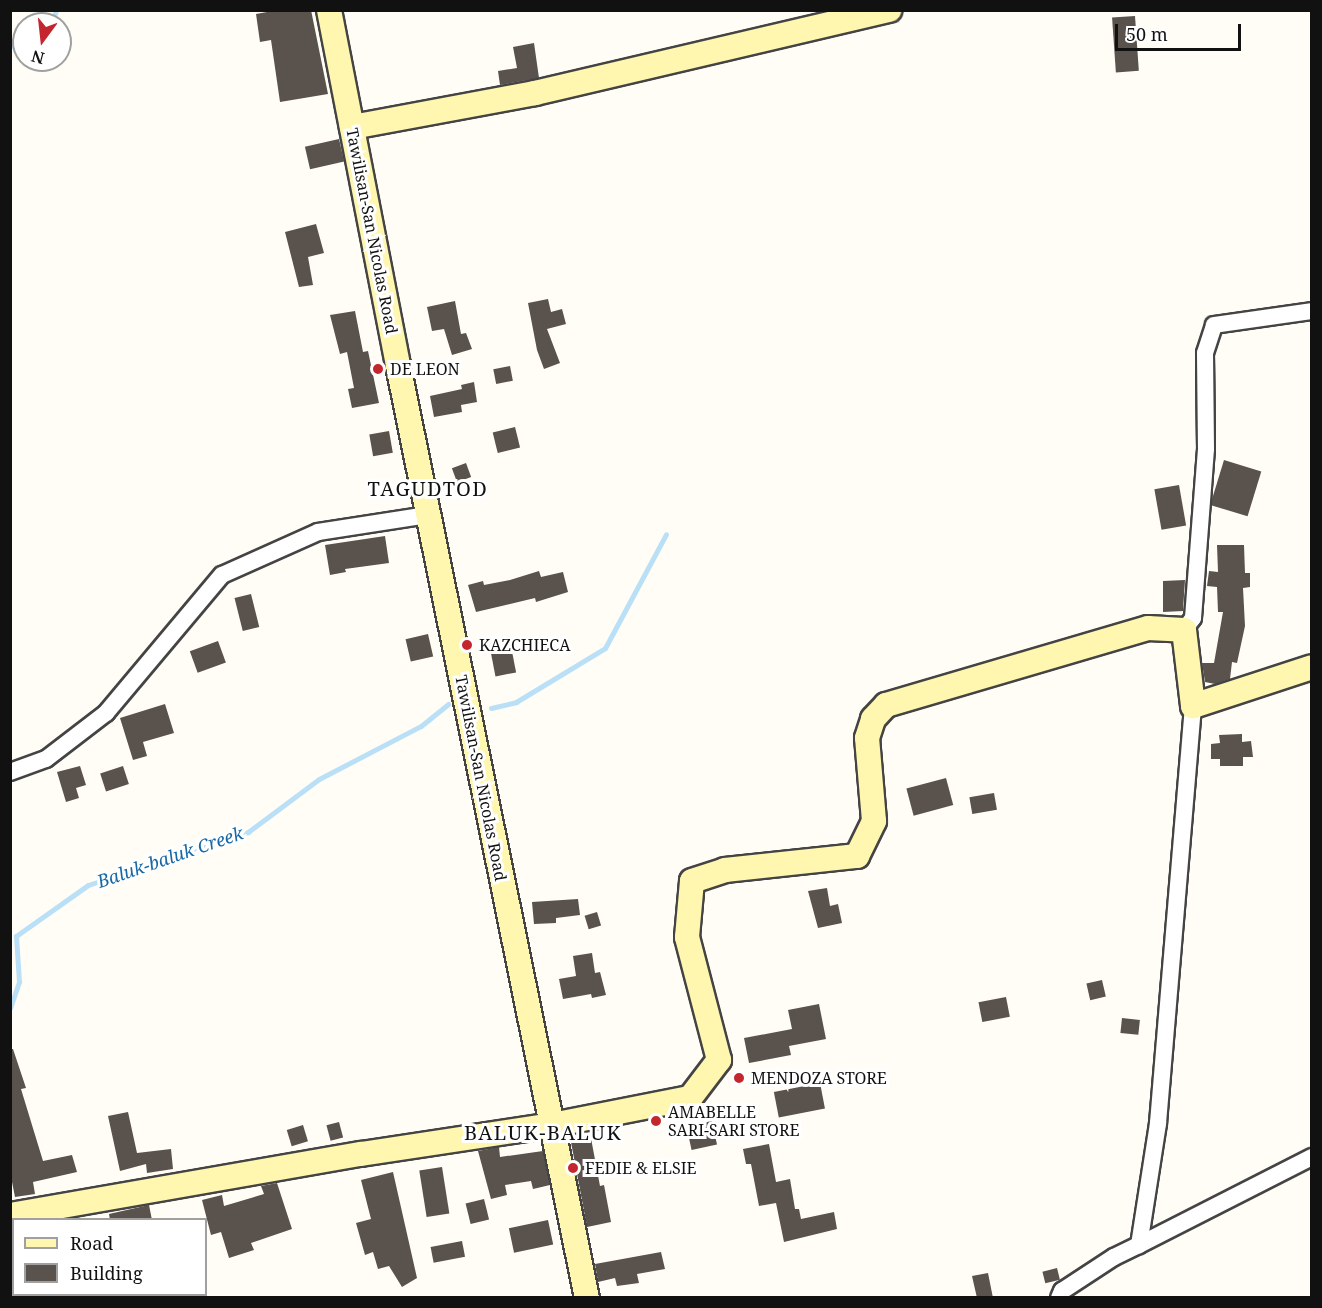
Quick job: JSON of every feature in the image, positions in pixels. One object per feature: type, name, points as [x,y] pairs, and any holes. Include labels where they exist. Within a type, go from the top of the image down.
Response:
[{"type":"street","name":"Tawilisan-San Nicolas Road","points":[[329,10],[428,515],[587,1298]]},
{"type":"street","points":[[352,127],[535,93],[889,10]]},
{"type":"street","points":[[1139,1245],[1158,1123],[1193,706],[1184,630],[1193,618],[1206,449],[1206,353],[1214,325],[1311,311]]},
{"type":"street","points":[[10,772],[46,759],[106,713],[222,575],[318,532],[428,515]]},
{"type":"street","points":[[10,1215],[361,1154],[552,1125],[690,1098],[719,1060],[687,938],[692,881],[725,870],[857,856],[874,821],[867,738],[873,719],[886,705],[1148,628],[1184,630]]},
{"type":"street","points":[[1193,706],[1311,667]]},
{"type":"street","points":[[1059,1298],[1062,1291],[1139,1245],[1311,1157]]},
{"type":"building","points":[[278,10],[311,10],[328,94],[280,102],[271,40],[260,42],[256,14]]},
{"type":"building","points":[[1135,16],[1139,71],[1116,72],[1112,18]]},
{"type":"building","points":[[534,43],[539,78],[500,85],[498,71],[517,68],[513,47]]},
{"type":"building","points":[[339,139],[344,161],[310,169],[305,147]]},
{"type":"building","points":[[316,224],[324,253],[308,257],[313,285],[299,287],[285,232]]},
{"type":"building","points":[[548,299],[551,312],[562,309],[566,324],[547,329],[560,363],[544,369],[537,350],[528,303]]},
{"type":"building","points":[[455,301],[461,334],[466,333],[472,349],[452,355],[444,329],[432,331],[427,307]]},
{"type":"building","points":[[355,311],[363,352],[368,351],[379,403],[352,408],[348,389],[354,388],[347,352],[340,354],[330,315]]},
{"type":"building","points":[[510,366],[513,381],[496,384],[493,369]]},
{"type":"building","points":[[474,382],[477,402],[461,405],[462,412],[434,417],[430,396],[462,389],[461,385]]},
{"type":"building","points":[[515,427],[520,447],[498,453],[493,433]]},
{"type":"building","points":[[389,431],[393,453],[373,456],[369,434]]},
{"type":"building","points":[[1224,460],[1261,471],[1248,516],[1210,505]]},
{"type":"building","points":[[466,463],[471,477],[457,482],[452,468]]},
{"type":"building","points":[[1179,485],[1186,525],[1161,530],[1154,489]]},
{"type":"building","points":[[385,536],[389,563],[345,569],[346,572],[330,575],[325,545]]},
{"type":"building","points":[[1217,545],[1244,545],[1245,573],[1250,573],[1250,587],[1243,588],[1245,626],[1237,663],[1232,662],[1230,679],[1215,684],[1205,682],[1202,663],[1214,663],[1223,612],[1218,612],[1217,587],[1207,586],[1209,571],[1218,572]]},
{"type":"building","points":[[539,571],[541,577],[563,572],[568,592],[536,602],[535,598],[476,612],[468,585],[483,581],[484,585],[510,580]]},
{"type":"building","points":[[1185,580],[1183,611],[1163,612],[1163,581]]},
{"type":"building","points":[[251,594],[259,627],[243,631],[235,598]]},
{"type":"building","points":[[428,634],[433,656],[411,662],[406,639]]},
{"type":"building","points":[[218,641],[226,663],[198,673],[190,651]]},
{"type":"building","points":[[510,641],[516,672],[495,676],[489,645]]},
{"type":"building","points":[[165,704],[174,733],[143,742],[147,756],[133,760],[120,718]]},
{"type":"building","points":[[1242,734],[1242,742],[1251,741],[1253,757],[1243,757],[1243,766],[1220,766],[1220,759],[1211,759],[1211,744],[1220,743],[1219,735]]},
{"type":"building","points":[[80,766],[86,785],[76,788],[79,798],[66,802],[57,772]]},
{"type":"building","points":[[123,766],[129,784],[106,791],[100,773]]},
{"type":"building","points":[[946,778],[953,805],[914,816],[906,789]]},
{"type":"building","points":[[994,793],[997,810],[972,814],[969,797]]},
{"type":"building","points":[[827,888],[830,906],[838,904],[842,923],[818,928],[808,891]]},
{"type":"building","points":[[578,899],[580,915],[556,918],[556,923],[534,924],[532,902]]},
{"type":"building","points":[[597,912],[601,925],[589,929],[585,916]]},
{"type":"building","points":[[592,953],[595,973],[600,972],[606,995],[592,998],[591,994],[563,999],[559,979],[576,976],[573,956]]},
{"type":"building","points":[[1102,980],[1106,997],[1090,1000],[1086,984]]},
{"type":"building","points":[[1006,997],[1010,1017],[982,1022],[979,1002]]},
{"type":"building","points":[[819,1004],[826,1039],[789,1046],[791,1055],[749,1063],[744,1038],[792,1029],[788,1010]]},
{"type":"building","points":[[1122,1018],[1140,1020],[1138,1035],[1120,1033]]},
{"type":"building","points":[[10,1049],[13,1049],[26,1088],[21,1089],[43,1161],[72,1155],[77,1172],[33,1182],[35,1194],[15,1197],[10,1172]]},
{"type":"building","points":[[820,1083],[825,1109],[779,1117],[774,1092]]},
{"type":"building","points":[[128,1112],[137,1153],[171,1149],[173,1169],[147,1173],[146,1164],[120,1171],[108,1116]]},
{"type":"building","points":[[712,1121],[717,1144],[692,1150],[687,1126]]},
{"type":"building","points":[[339,1122],[343,1137],[331,1141],[326,1125]]},
{"type":"building","points":[[303,1125],[308,1141],[292,1146],[287,1130]]},
{"type":"building","points":[[590,1133],[600,1186],[604,1185],[611,1222],[587,1227],[570,1137]]},
{"type":"building","points":[[769,1144],[776,1182],[790,1179],[795,1209],[799,1209],[801,1219],[834,1212],[837,1229],[784,1242],[776,1203],[759,1206],[751,1164],[746,1164],[743,1149]]},
{"type":"building","points":[[499,1147],[500,1157],[543,1151],[550,1185],[533,1189],[531,1181],[505,1185],[507,1195],[491,1199],[478,1151]]},
{"type":"building","points":[[442,1167],[449,1213],[427,1217],[419,1171]]},
{"type":"building","points":[[393,1172],[417,1278],[402,1287],[389,1266],[378,1269],[373,1252],[365,1255],[356,1223],[371,1219],[361,1180]]},
{"type":"building","points":[[277,1183],[292,1229],[251,1243],[254,1250],[229,1258],[221,1232],[211,1235],[202,1200],[222,1195],[224,1206],[264,1194],[261,1186]]},
{"type":"building","points":[[484,1199],[489,1219],[471,1224],[466,1204]]},
{"type":"building","points":[[149,1205],[152,1218],[110,1218],[109,1214]]},
{"type":"building","points":[[548,1220],[553,1244],[514,1253],[509,1228]]},
{"type":"building","points":[[462,1241],[465,1257],[434,1263],[431,1247]]},
{"type":"building","points":[[661,1252],[665,1269],[637,1274],[639,1283],[617,1286],[615,1278],[598,1282],[595,1264]]},
{"type":"building","points":[[1057,1268],[1060,1280],[1045,1283],[1042,1272]]},
{"type":"building","points":[[988,1273],[993,1298],[977,1298],[972,1276]]},
{"type":"waterway","name":"Baluk-baluk Creek","points":[[491,708],[516,702],[605,648],[666,534]]},
{"type":"waterway","name":"Baluk-baluk Creek","points":[[10,1008],[19,982],[16,936],[88,885],[248,832],[319,779],[421,726],[448,704]]},
{"type":"place","name":"DE LEON","points":[[378,369]]},
{"type":"place","name":"KAZCHIECA","points":[[467,645]]},
{"type":"place","name":"MENDOZA STORE","points":[[739,1078]]},
{"type":"place","name":"AMABELLE SARI-SARI STORE","points":[[656,1121]]},
{"type":"place","name":"FEDIE & ELSIE","points":[[573,1168]]},
{"type":"district","name":"TAGUDTOD","points":[[428,488]]},
{"type":"district","name":"BALUK-BALUK","points":[[543,1132]]}]
